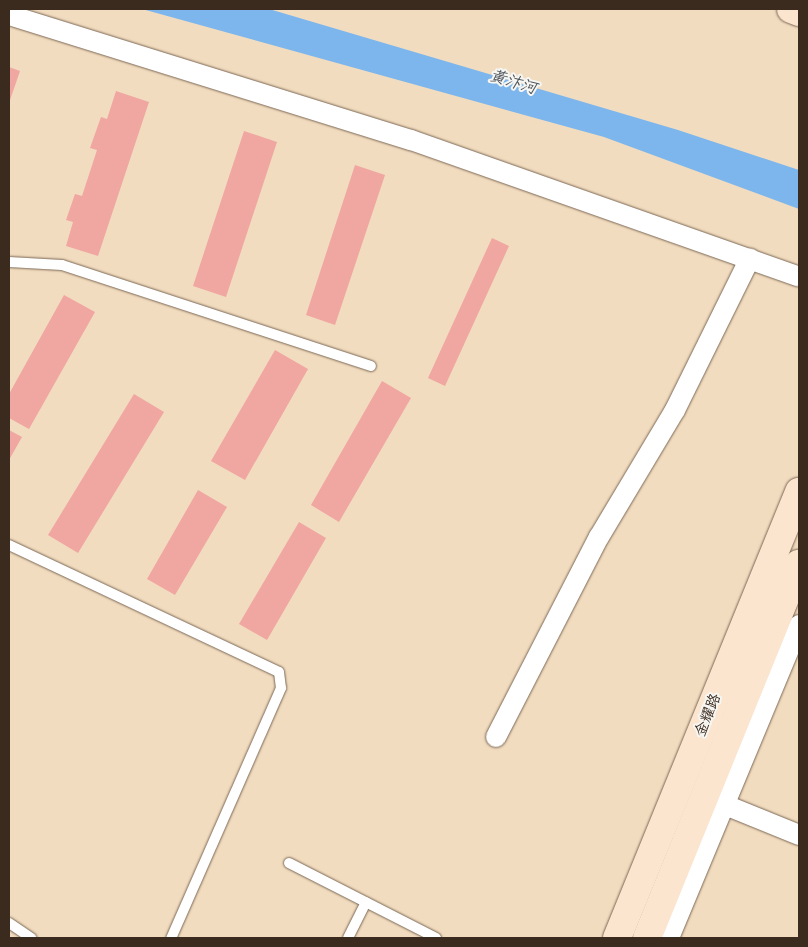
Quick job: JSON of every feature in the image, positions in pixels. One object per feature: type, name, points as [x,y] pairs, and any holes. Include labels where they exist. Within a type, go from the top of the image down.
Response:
[{"type":"main road","points":[[791,9],[799,12]]},
{"type":"main road","name":"金耀路","points":[[617,938],[799,492]]},
{"type":"main road","name":"金耀路","points":[[647,938],[714,801],[799,564]]},
{"type":"street","points":[[9,15],[411,140],[750,258],[799,277]]},
{"type":"street","points":[[496,737],[599,537],[675,410],[750,258]]},
{"type":"street","points":[[669,938],[714,801],[799,625]]},
{"type":"street","points":[[714,801],[799,836]]},
{"type":"lane","points":[[9,262],[62,265],[371,366]]},
{"type":"lane","points":[[9,545],[279,672],[281,688],[171,938]]},
{"type":"lane","points":[[289,863],[436,938]]},
{"type":"lane","points":[[348,938],[366,902]]},
{"type":"lane","points":[[9,923],[32,938]]},
{"type":"water","name":"黄汴河","points":[[142,9],[269,9],[678,130],[799,170],[799,209],[604,137]]},
{"type":"building","points":[[9,67],[20,71],[9,103]]},
{"type":"building","points":[[116,91],[149,102],[98,256],[66,246],[73,222],[66,220],[75,194],[82,196],[97,150],[90,148],[101,117],[107,119]]},
{"type":"building","points":[[244,131],[277,142],[226,297],[193,286]]},
{"type":"building","points":[[355,165],[385,175],[335,325],[306,315]]},
{"type":"building","points":[[492,238],[509,246],[445,386],[428,378]]},
{"type":"building","points":[[64,295],[95,312],[29,429],[9,418],[9,394]]},
{"type":"building","points":[[275,350],[308,369],[245,480],[211,461]]},
{"type":"building","points":[[382,381],[411,398],[339,522],[311,505]]},
{"type":"building","points":[[134,394],[164,412],[78,553],[48,535]]},
{"type":"building","points":[[9,430],[22,437],[9,460]]},
{"type":"building","points":[[198,490],[227,507],[175,595],[147,579]]},
{"type":"building","points":[[299,522],[326,538],[267,640],[239,624]]}]
